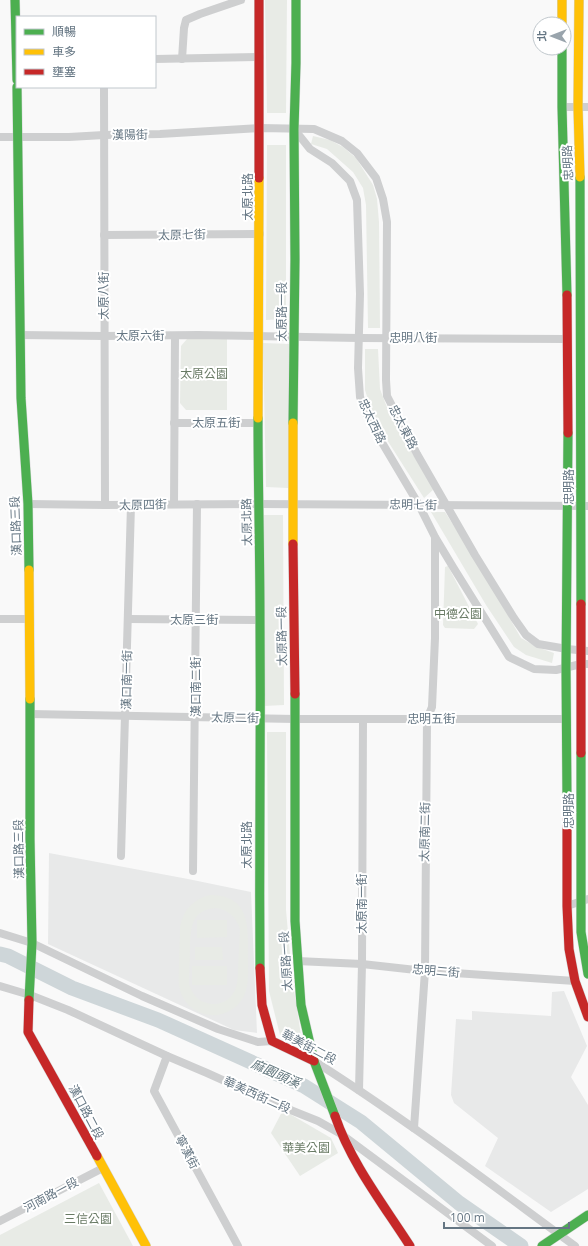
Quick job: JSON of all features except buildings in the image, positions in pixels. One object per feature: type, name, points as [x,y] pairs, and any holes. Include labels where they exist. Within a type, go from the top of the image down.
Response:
[{"type":"street","points":[[15,0],[16,40]]},
{"type":"street","points":[[182,59],[186,20],[241,0]]},
{"type":"street","name":"太原北路","points":[[259,0],[260,234],[258,504],[260,620],[260,985],[262,1005],[272,1041]]},
{"type":"street","name":"太原路一段","points":[[296,0],[292,504],[295,719],[295,920],[301,1005],[314,1061],[348,1150],[410,1246]]},
{"type":"street","points":[[562,0],[562,16]]},
{"type":"street","name":"忠明路","points":[[579,0],[578,107],[584,339],[585,506],[585,900],[582,932],[588,974]]},
{"type":"street","points":[[156,59],[260,56]]},
{"type":"street","name":"忠明路","points":[[562,56],[567,287],[567,906],[569,949],[575,981],[588,1017]]},
{"type":"street","name":"漢口路三段","points":[[17,88],[21,398],[28,504],[30,619],[31,983]]},
{"type":"street","name":"太原八街","points":[[104,88],[105,505]]},
{"type":"street","points":[[562,107],[588,107]]},
{"type":"street","points":[[260,128],[294,129]]},
{"type":"street","name":"漢陽街","points":[[0,137],[69,137],[160,134],[260,128]]},
{"type":"street","name":"忠太西路","points":[[294,129],[310,149],[332,163],[350,181],[357,200],[360,294],[358,338],[360,397],[371,424],[435,537],[509,657],[534,669],[556,670],[584,664]]},
{"type":"street","name":"忠太東路","points":[[294,129],[314,129],[342,141],[357,153],[376,178],[383,199],[387,222],[386,380],[388,396],[417,454],[475,555],[526,635],[538,644],[567,649],[584,650]]},
{"type":"street","name":"太原七街","points":[[104,235],[260,234]]},
{"type":"street","name":"太原六街","points":[[20,334],[104,336],[259,336]]},
{"type":"street","points":[[174,504],[175,336]]},
{"type":"street","name":"忠明八街","points":[[259,336],[567,339]]},
{"type":"street","points":[[567,339],[584,339]]},
{"type":"street","name":"太原五街","points":[[174,424],[259,423]]},
{"type":"street","name":"太原四街","points":[[28,504],[258,504]]},
{"type":"street","name":"漢口南二街","points":[[193,871],[196,717],[197,504]]},
{"type":"street","name":"忠明七街","points":[[258,504],[585,506]]},
{"type":"street","name":"漢口南一街","points":[[120,856],[126,716],[131,505]]},
{"type":"street","name":"太原南二街","points":[[414,1128],[424,970],[427,719],[432,707],[435,638],[435,537]]},
{"type":"street","points":[[0,619],[30,619]]},
{"type":"street","name":"太原三街","points":[[128,619],[260,620]]},
{"type":"street","name":"太原二街","points":[[30,714],[295,719]]},
{"type":"street","name":"忠明五街","points":[[295,719],[566,719]]},
{"type":"street","name":"太原南一街","points":[[359,1090],[362,964],[364,719]]},
{"type":"street","points":[[567,906],[585,900]]},
{"type":"street","name":"華美街二段","points":[[0,933],[32,943],[142,996],[218,1029],[258,1042],[272,1041],[314,1061],[414,1128],[575,1246]]},
{"type":"street","name":"忠明二街","points":[[298,961],[362,964],[575,981]]},
{"type":"street","name":"漢口路二段","points":[[31,983],[28,1032],[68,1102],[102,1168],[146,1246]]},
{"type":"street","name":"華美西街二段","points":[[0,986],[30,995],[68,1010],[167,1056],[318,1121],[341,1134],[492,1246]]},
{"type":"street","name":"寧漢街","points":[[167,1056],[154,1091],[238,1246]]},
{"type":"street","name":"河南路一段","points":[[0,1221],[102,1168]]},
{"type":"street","points":[[545,1243],[588,1215]]},
{"type":"shaded area","points":[[49,853],[251,892],[257,1033],[234,1030],[48,944]]},
{"type":"shaded area","points":[[564,991],[587,1046],[571,1077],[588,1105],[588,1189],[551,1212],[485,1166],[498,1138],[454,1103],[451,1095],[456,1019],[472,1020],[472,1011],[551,1016],[552,992]]},
{"type":"green space","points":[[265,0],[287,0],[286,113],[267,113]]},
{"type":"green space","points":[[313,136],[330,140],[343,147],[356,158],[373,185],[377,199],[379,222],[380,328],[368,328],[366,205],[363,188],[353,172],[327,149],[311,144]]},
{"type":"green space","points":[[267,145],[286,145],[286,319],[266,320]]},
{"type":"green space","name":"太原公園","points":[[187,339],[227,339],[227,410],[186,410],[180,403],[181,346]]},
{"type":"green space","points":[[263,343],[289,344],[288,488],[266,487]]},
{"type":"green space","points":[[365,349],[378,349],[380,389],[391,418],[434,489],[424,498],[382,432],[370,406],[365,390]]},
{"type":"green space","points":[[431,512],[445,512],[477,562],[521,638],[537,647],[554,653],[552,663],[526,655],[514,647],[486,605]]},
{"type":"green space","points":[[264,515],[283,515],[284,705],[264,706]]},
{"type":"green space","name":"中德公園","points":[[448,566],[478,624],[474,629],[445,628],[443,625],[445,567]]},
{"type":"green space","points":[[267,732],[286,732],[286,910],[292,977],[302,1042],[280,1035],[269,991]]},
{"type":"green space","points":[[210,895],[224,897],[234,901],[245,916],[247,926],[248,974],[246,992],[242,1000],[236,1006],[226,1013],[218,1015],[204,1014],[192,1008],[183,998],[179,985],[181,921],[186,910],[194,902]],"holes":[[[216,908],[221,909],[235,918],[240,930],[238,978],[237,985],[232,995],[221,1003],[212,1004],[203,1002],[198,998],[193,993],[189,984],[191,934],[194,922],[201,912]]]},
{"type":"green space","points":[[197,920],[227,920],[227,937],[197,938]]},
{"type":"green space","points":[[195,947],[222,947],[223,960],[195,960]]},
{"type":"green space","points":[[192,966],[227,966],[227,985],[192,985]]},
{"type":"green space","name":"華美公園","points":[[283,1110],[331,1138],[338,1153],[300,1176],[271,1133]]},
{"type":"green space","name":"三信公園","points":[[99,1183],[133,1246],[0,1246],[0,1235]]},
{"type":"waterway","name":"麻園頭溪","points":[[0,954],[8,956],[72,988],[158,1020],[304,1086],[361,1122],[459,1203],[521,1246]]},
{"type":"traffic: fast","points":[[15,0],[16,40]]},
{"type":"traffic: fast","points":[[293,423],[296,0]]},
{"type":"traffic: fast","points":[[562,56],[567,295]]},
{"type":"traffic: fast","points":[[17,88],[21,398],[28,504],[29,570]]},
{"type":"traffic: fast","points":[[580,177],[581,604]]},
{"type":"traffic: fast","points":[[258,418],[260,570],[260,968]]},
{"type":"traffic: fast","points":[[567,800],[566,668],[568,433]]},
{"type":"traffic: fast","points":[[295,694],[295,921],[301,1005],[314,1061],[335,1116]]},
{"type":"traffic: fast","points":[[29,1000],[32,943],[30,699]]},
{"type":"traffic: fast","points":[[581,753],[581,932],[588,974]]},
{"type":"traffic: fast","points":[[542,1246],[588,1215]]},
{"type":"traffic: slow","points":[[562,0],[562,16]]},
{"type":"traffic: slow","points":[[579,0],[578,107],[580,177]]},
{"type":"traffic: slow","points":[[258,418],[259,178]]},
{"type":"traffic: slow","points":[[293,423],[293,544]]},
{"type":"traffic: slow","points":[[29,570],[30,699]]},
{"type":"traffic: slow","points":[[97,1156],[146,1246]]},
{"type":"traffic: jam","points":[[259,0],[259,178]]},
{"type":"traffic: jam","points":[[567,295],[568,433]]},
{"type":"traffic: jam","points":[[293,544],[295,694]]},
{"type":"traffic: jam","points":[[581,604],[581,753]]},
{"type":"traffic: jam","points":[[567,800],[567,906],[569,949],[575,981],[588,1017]]},
{"type":"traffic: jam","points":[[260,968],[262,1005],[272,1041],[314,1061]]},
{"type":"traffic: jam","points":[[29,1000],[28,1032],[97,1156]]},
{"type":"traffic: jam","points":[[335,1116],[359,1167],[410,1246]]}]
